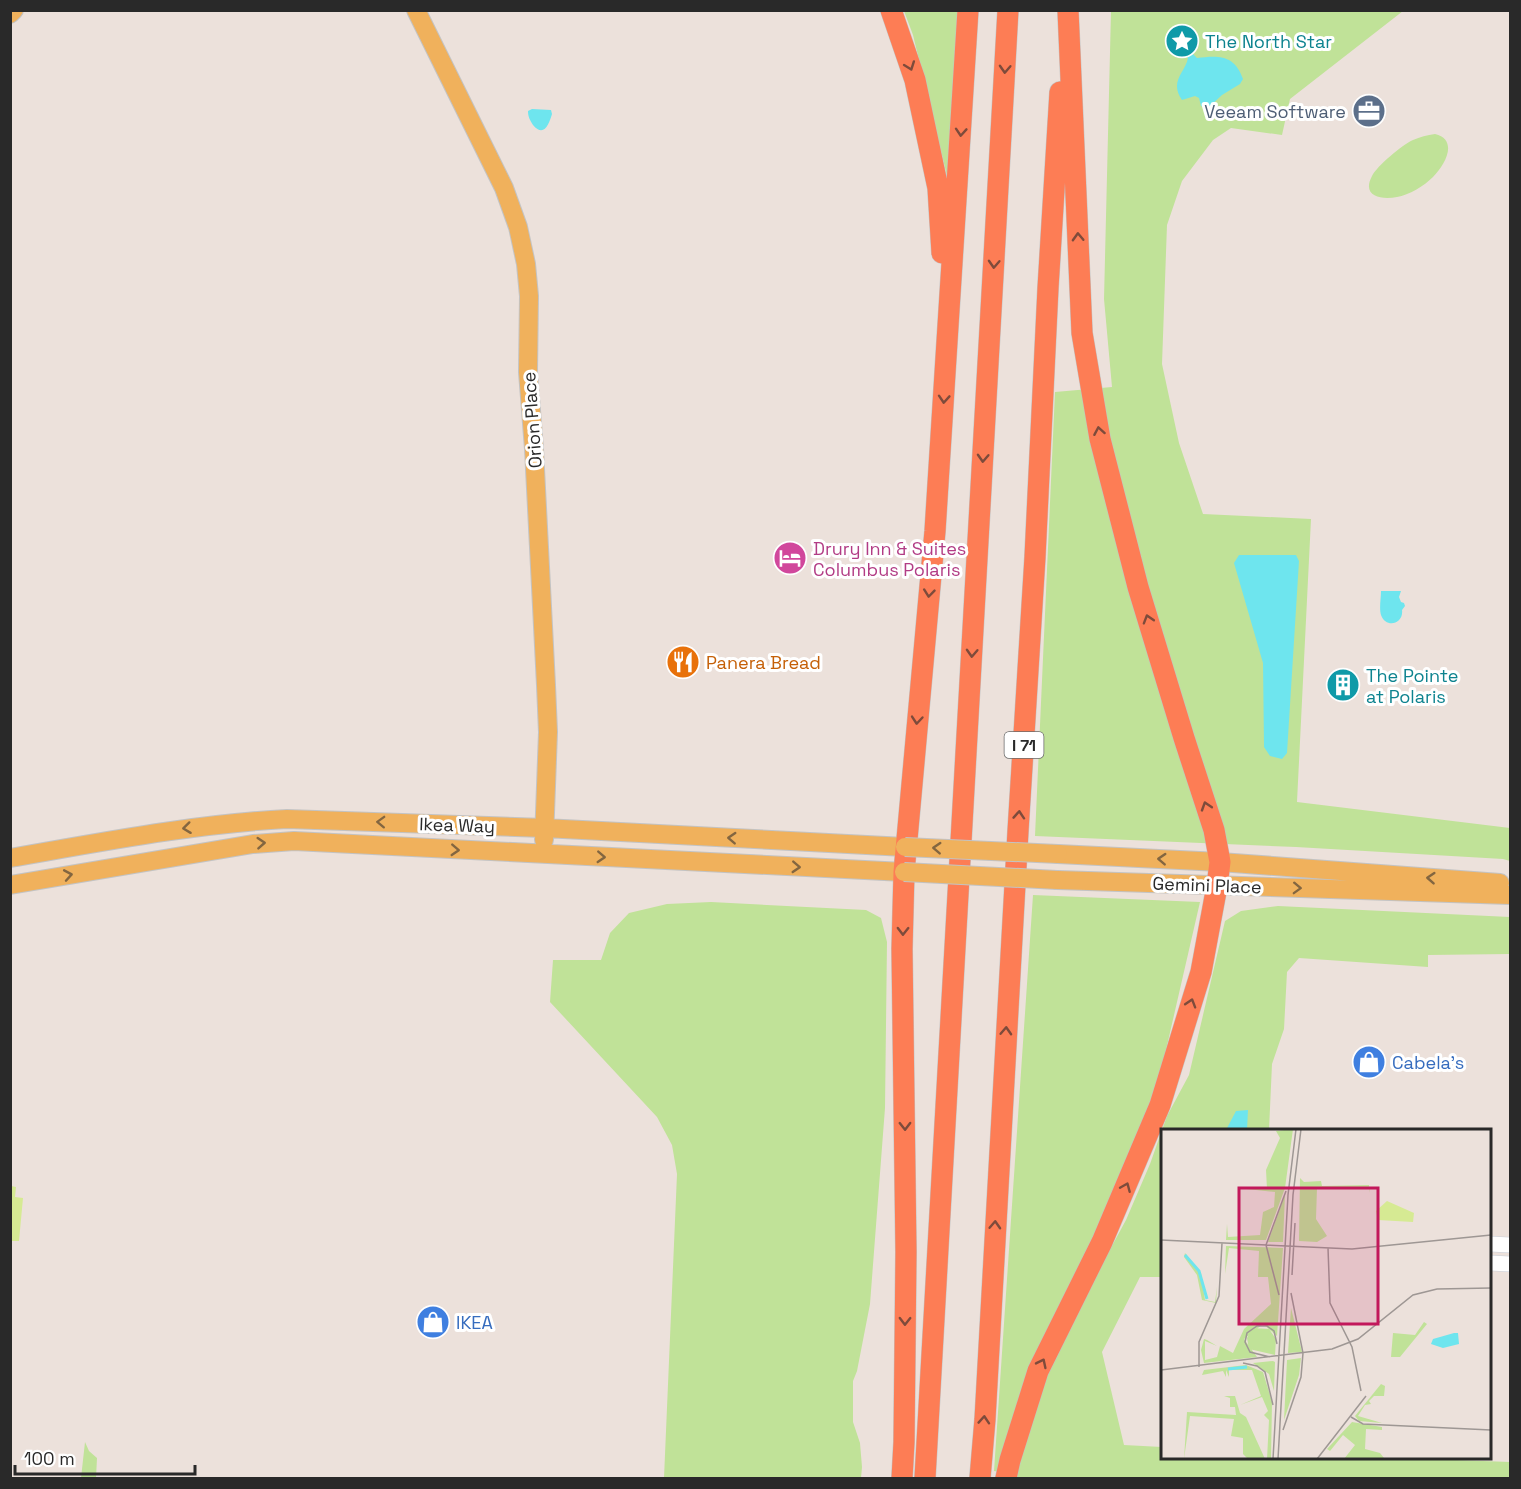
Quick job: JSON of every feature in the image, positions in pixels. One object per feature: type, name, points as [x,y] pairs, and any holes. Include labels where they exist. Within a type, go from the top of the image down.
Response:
[{"type":"highway","points":[[891,10],[915,80],[938,188],[948,340]]},
{"type":"highway","points":[[902,1479],[906,1252],[902,949],[905,847],[935,531],[969,10]]},
{"type":"highway","points":[[925,1479],[1008,10]]},
{"type":"highway","points":[[1006,1479],[1038,1371],[1102,1242],[1160,1105],[1201,972],[1220,862],[1214,830],[1138,587],[1100,439],[1082,333],[1066,10]]},
{"type":"highway","name":"I 71","points":[[980,1479],[1066,10]]},
{"type":"main road","points":[[10,14],[14,10]]},
{"type":"main road","name":"Orion Place","points":[[416,10],[504,188],[518,227],[526,264],[529,296],[528,372],[548,732],[543,854]]},
{"type":"main road","name":"Ikea Way","points":[[10,858],[172,830],[278,819],[544,828],[905,847]]},
{"type":"main road","name":"Ikea Way","points":[[10,885],[253,844],[294,842],[904,872]]},
{"type":"main road","name":"Gemini Place","points":[[905,847],[1220,862],[1510,884]]},
{"type":"main road","name":"Gemini Place","points":[[904,872],[1057,880],[1510,895]]},
{"type":"street","points":[[1491,1244],[1510,1245]]},
{"type":"street","points":[[1491,1263],[1510,1264]]},
{"type":"green space","points":[[904,11],[959,11],[948,180],[913,35]]},
{"type":"green space","points":[[1111,11],[1403,11],[1290,99],[1282,135],[1231,128],[1213,140],[1182,181],[1167,225],[1162,364],[1179,443],[1203,514],[1311,519],[1297,802],[1510,828],[1510,861],[1296,847],[1035,836],[1055,392],[1112,387],[1104,299]]},
{"type":"green space","points":[[1435,134],[1442,137],[1448,147],[1445,160],[1438,172],[1421,187],[1402,196],[1385,198],[1371,193],[1369,183],[1384,162],[1413,140]]},
{"type":"green space","points":[[1033,895],[1200,902],[1160,1076],[1124,1175],[1000,1472],[994,1471]]},
{"type":"green space","points":[[711,902],[866,910],[881,918],[887,942],[885,1108],[870,1304],[853,1381],[853,1422],[860,1443],[861,1478],[664,1478],[677,1174],[672,1145],[657,1117],[550,1002],[553,960],[601,960],[610,933],[629,913],[667,904]]},
{"type":"green space","points":[[1278,906],[1510,917],[1510,954],[1428,955],[1428,967],[1299,958],[1287,972],[1284,1029],[1272,1064],[1269,1129],[1162,1129],[1189,1075],[1225,921],[1241,911]]},
{"type":"green space","points":[[1161,1133],[1161,1277],[1140,1277],[1102,1352],[1124,1445],[1161,1447],[1161,1459],[1428,1459],[1510,1462],[1510,1478],[1015,1478],[1042,1387],[1070,1323],[1126,1220]]},
{"type":"green space","points":[[11,1186],[16,1187],[15,1197],[23,1198],[19,1241],[11,1241]]},
{"type":"green space","points":[[85,1442],[89,1451],[97,1458],[96,1478],[81,1478]]},
{"type":"water","points":[[1183,51],[1191,52],[1197,58],[1225,58],[1236,65],[1243,79],[1240,84],[1222,95],[1208,108],[1201,106],[1199,98],[1195,96],[1182,100],[1178,93],[1177,82],[1188,58],[1183,54],[1179,55]]},
{"type":"water","points":[[532,109],[551,110],[549,122],[543,130],[537,129],[530,120],[528,111]]},
{"type":"water","points":[[1239,555],[1296,555],[1299,561],[1287,753],[1282,759],[1270,756],[1264,747],[1263,663],[1234,563]]},
{"type":"water","points":[[1381,591],[1401,591],[1399,597],[1405,606],[1400,619],[1394,623],[1387,622],[1381,615]]},
{"type":"water","points":[[1248,1110],[1247,1129],[1227,1129],[1236,1111]]},
{"type":"place","name":"The North Star","points":[[1182,41]]},
{"type":"place","name":"Veeam Software","points":[[1369,111]]},
{"type":"place","name":"Drury Inn & Suites Columbus Polaris","points":[[790,558]]},
{"type":"place","name":"Panera Bread","points":[[683,662]]},
{"type":"place","name":"The Pointe at Polaris","points":[[1343,685]]},
{"type":"place","name":"Cabela's","points":[[1369,1062]]},
{"type":"place","name":"IKEA","points":[[433,1322]]}]
